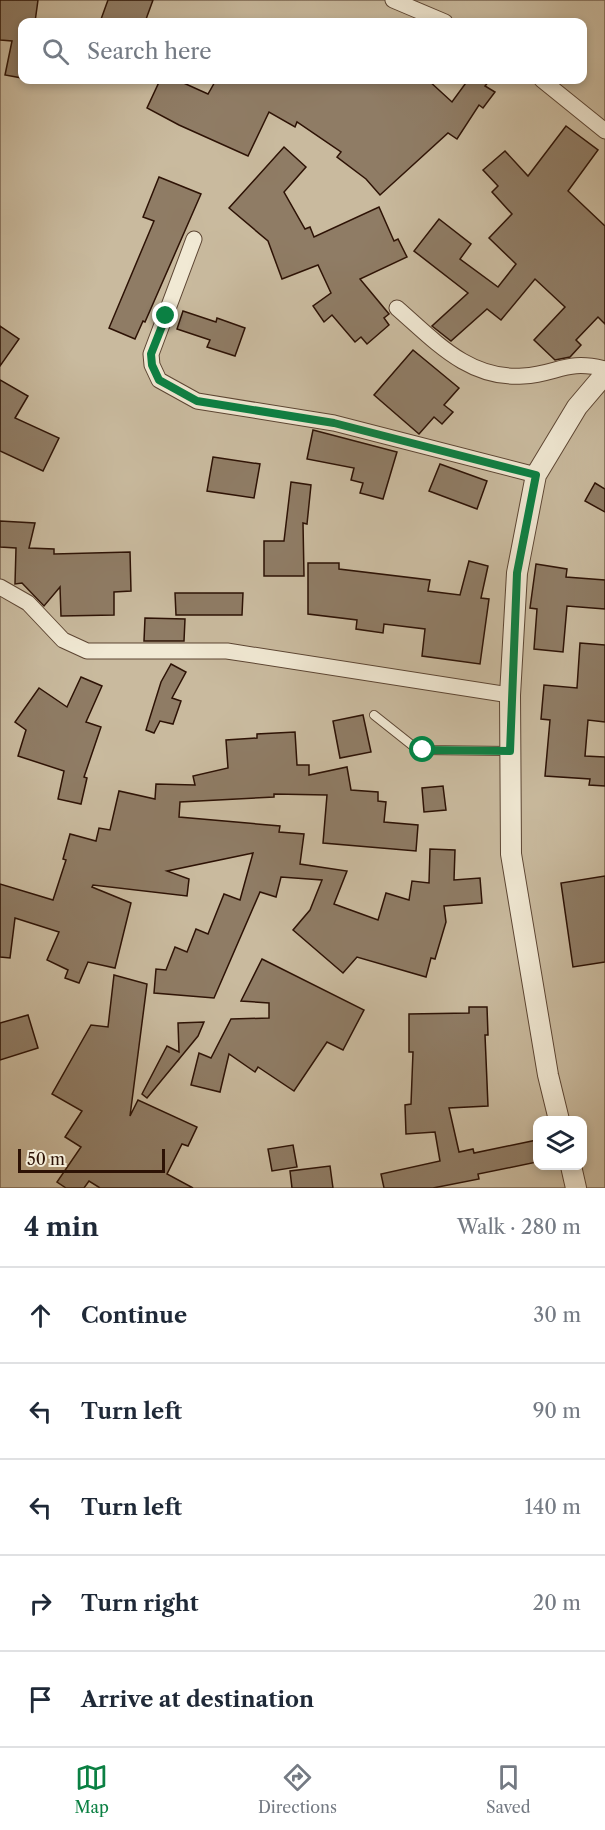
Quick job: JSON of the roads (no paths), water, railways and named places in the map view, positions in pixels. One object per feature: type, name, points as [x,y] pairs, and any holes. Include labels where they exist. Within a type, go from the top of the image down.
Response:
[{"type":"street","points":[[393,0],[436,18]]},
{"type":"street","points":[[547,84],[605,131]]},
{"type":"street","points":[[194,239],[151,354],[152,365],[159,380],[197,401],[334,423],[536,475]]},
{"type":"street","points":[[398,308],[441,346],[476,370],[524,376],[583,364],[605,369]]},
{"type":"street","points":[[558,1116],[548,1075],[511,854],[510,695],[517,573],[536,475],[577,407],[605,374]]},
{"type":"street","points":[[0,587],[28,603],[63,640],[87,651],[227,651],[510,695]]},
{"type":"street","points":[[572,1170],[576,1188]]},
{"type":"lane","points":[[374,715],[413,746],[423,750],[510,751]]}]
